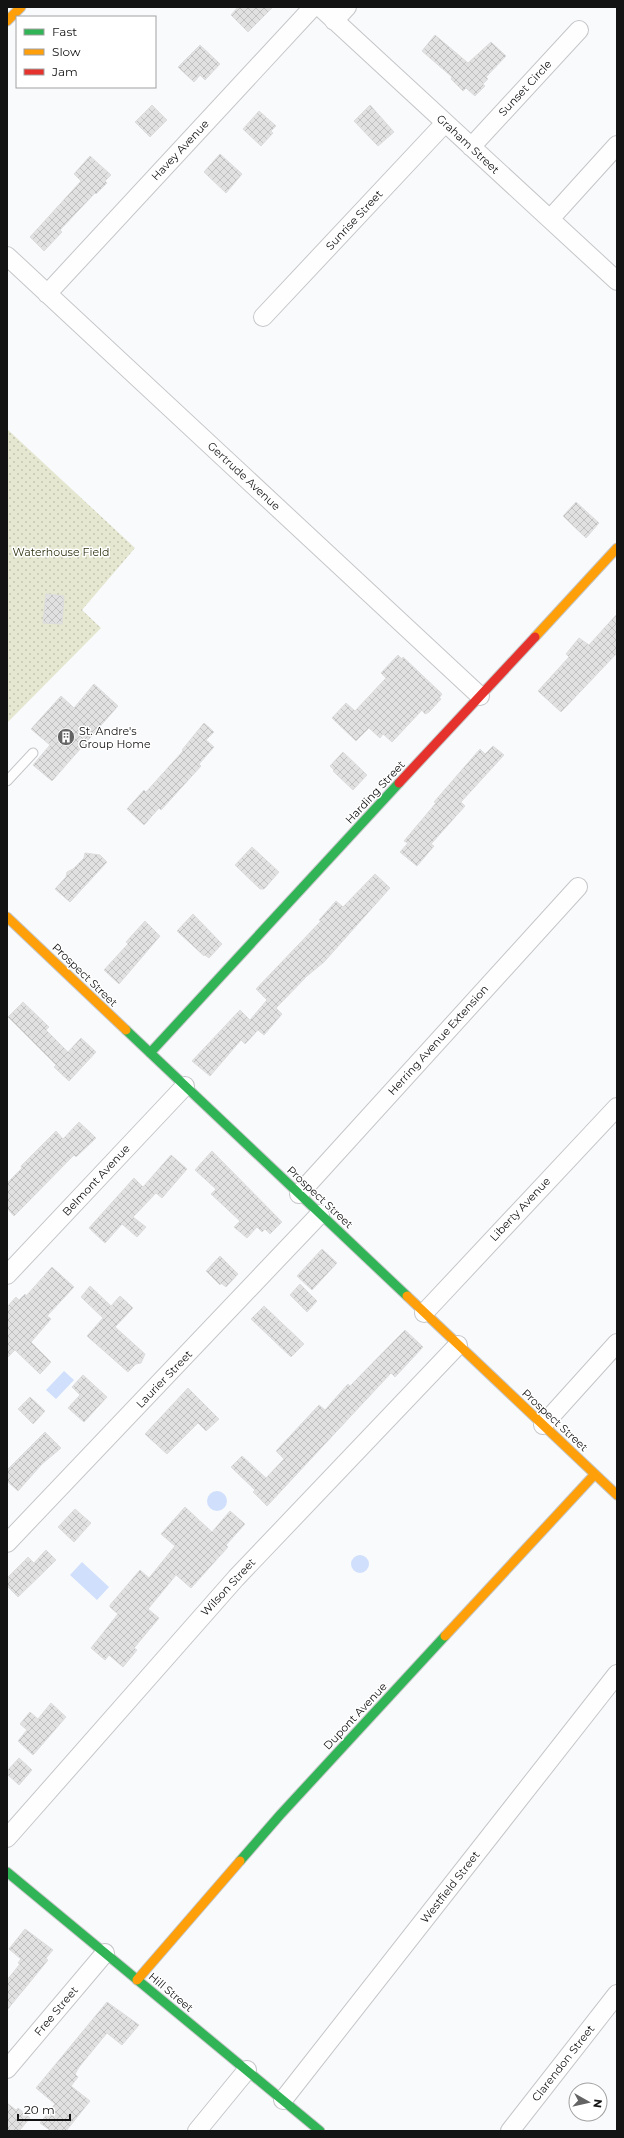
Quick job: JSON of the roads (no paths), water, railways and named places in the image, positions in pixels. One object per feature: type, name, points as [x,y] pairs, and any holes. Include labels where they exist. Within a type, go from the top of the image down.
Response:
[{"type":"street","points":[[7,21],[21,7]]},
{"type":"street","name":"Havey Avenue","points":[[47,294],[313,7]]},
{"type":"street","name":"Graham Street","points":[[320,7],[617,281]]},
{"type":"street","points":[[334,21],[347,7]]},
{"type":"street","name":"Sunset Circle","points":[[471,147],[579,30]]},
{"type":"street","name":"Sunrise Street","points":[[263,317],[445,123]]},
{"type":"street","points":[[550,219],[617,145]]},
{"type":"street","name":"Gertrude Avenue","points":[[7,256],[480,696]]},
{"type":"street","name":"Harding Street","points":[[150,1053],[617,548]]},
{"type":"street","name":"Herring Avenue Extension","points":[[299,1194],[578,887]]},
{"type":"street","name":"Prospect Street","points":[[7,917],[617,1495]]},
{"type":"street","name":"Belmont Avenue","points":[[7,1275],[185,1086]]},
{"type":"street","name":"Liberty Avenue","points":[[424,1313],[617,1107]]},
{"type":"street","name":"Laurier Street","points":[[7,1543],[320,1214]]},
{"type":"street","points":[[543,1425],[617,1343]]},
{"type":"street","name":"Wilson Street","points":[[7,1838],[236,1578],[458,1345]]},
{"type":"street","name":"Dupont Avenue","points":[[137,1980],[280,1815],[595,1474]]},
{"type":"street","name":"Westfield Street","points":[[283,2100],[617,1674]]},
{"type":"street","name":"Hill Street","points":[[7,1872],[320,2131]]},
{"type":"street","name":"Free Street","points":[[7,2069],[104,1953]]},
{"type":"street","name":"Clarendon Street","points":[[510,2131],[617,1994]]},
{"type":"street","points":[[197,2131],[247,2070]]},
{"type":"lane","points":[[7,780],[33,752]]},
{"type":"water","points":[[64,1371],[74,1380],[56,1399],[46,1390]]},
{"type":"water","points":[[217,1491],[224,1494],[227,1501],[224,1508],[217,1511],[210,1508],[207,1501],[210,1494]]},
{"type":"water","points":[[360,1555],[367,1557],[369,1564],[367,1571],[360,1573],[353,1571],[351,1564],[353,1557]]},
{"type":"water","points":[[82,1562],[109,1587],[97,1600],[70,1575]]},
{"type":"place","name":"St. Andre's Group Home","points":[[66,737]]},
{"type":"park label","name":"Waterhouse Field","points":[[61,552]]}]
